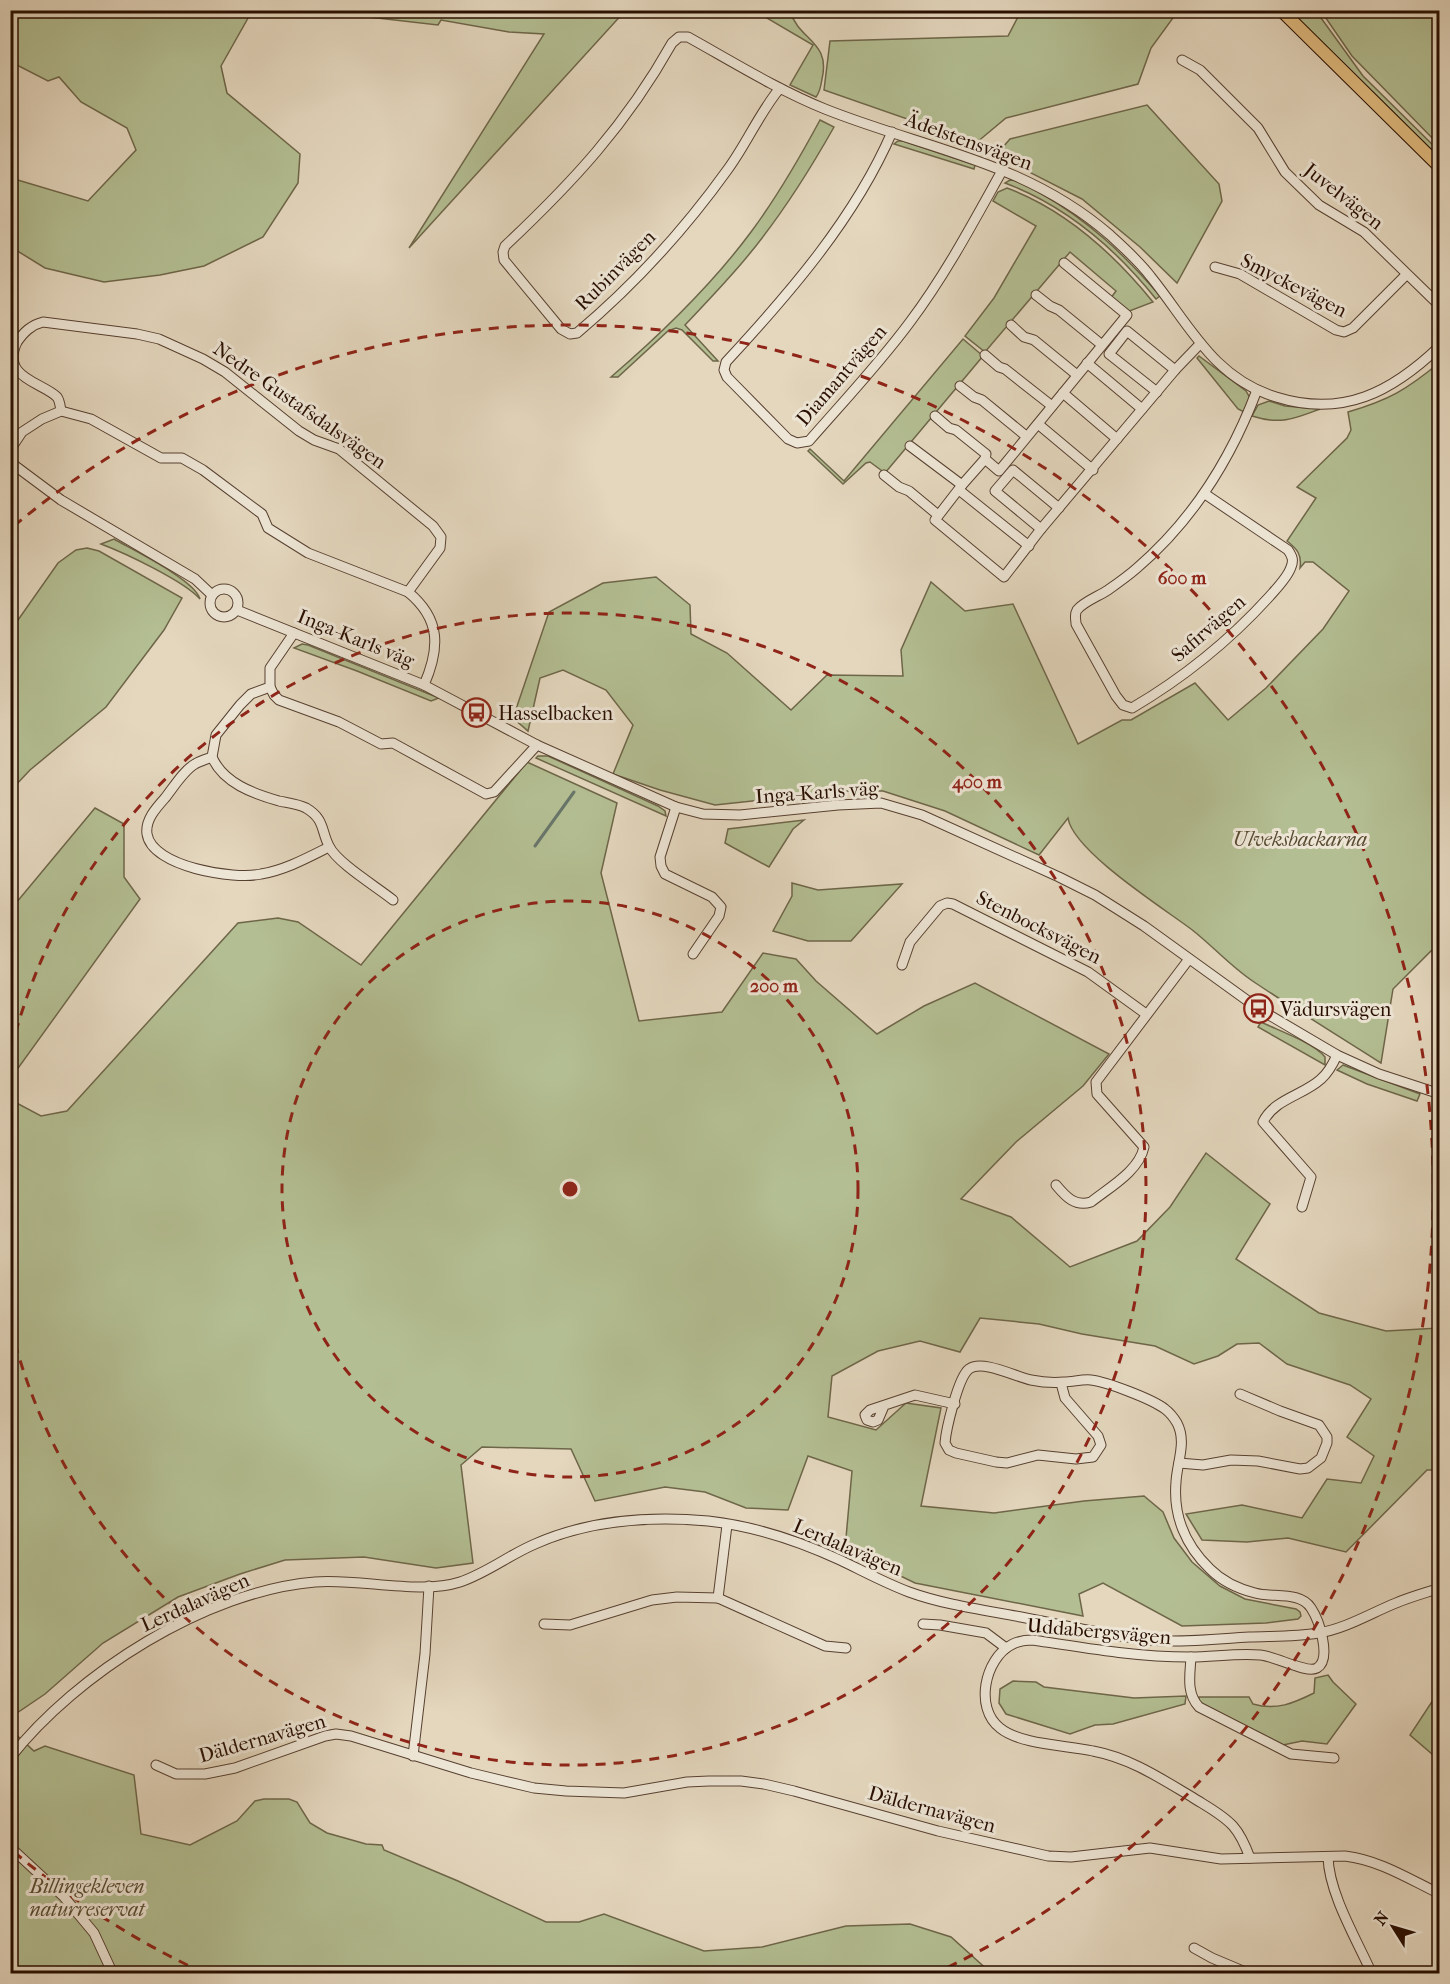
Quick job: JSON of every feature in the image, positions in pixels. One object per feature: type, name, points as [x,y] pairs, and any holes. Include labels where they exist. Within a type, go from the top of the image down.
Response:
[{"type":"main road","points":[[1281,10],[1439,167]]},
{"type":"street","name":"Ädelstensvägen","points":[[679,37],[688,37],[780,88],[823,108],[1003,169],[1050,192],[1114,239],[1150,276],[1200,344],[1226,370],[1257,390],[1277,398],[1307,404],[1355,401],[1378,392],[1406,376],[1440,346]]},
{"type":"street","name":"Rubinvägen","points":[[679,37],[672,43],[641,95],[608,141],[572,182],[505,246],[504,260],[561,328],[570,334],[577,333],[602,312],[633,283],[674,237],[729,168],[780,88]]},
{"type":"street","name":"Juvelvägen","points":[[1182,60],[1200,70],[1258,128],[1285,172],[1319,205],[1364,232],[1440,306]]},
{"type":"street","name":"Diamantvägen","points":[[892,132],[855,199],[818,254],[777,307],[726,362],[724,370],[727,377],[788,439],[797,443],[808,441],[910,323],[944,272],[1003,169]]},
{"type":"street","points":[[1064,263],[1127,315],[1109,354],[1157,392]]},
{"type":"street","name":"Smyckevägen","points":[[1215,267],[1240,274],[1336,330],[1344,332],[1353,328],[1406,275]]},
{"type":"street","points":[[1036,295],[1059,310],[1102,345]]},
{"type":"street","name":"Nedre Gustafsdalsvägen","points":[[61,411],[59,399],[49,391],[30,384],[12,367],[11,354],[16,344],[34,324],[43,322],[137,334],[159,339],[203,359],[225,372],[299,431],[314,440],[339,449],[433,525],[441,537],[440,548],[408,592]]},
{"type":"street","points":[[1011,325],[1024,337],[1034,340],[1077,375]]},
{"type":"street","points":[[999,471],[1102,345],[1127,331],[1175,370]]},
{"type":"street","points":[[935,416],[986,454],[985,459],[935,520],[1004,577],[1041,529],[1175,370],[1200,344]]},
{"type":"street","points":[[985,355],[1052,406]]},
{"type":"street","points":[[1087,363],[1142,409]]},
{"type":"street","points":[[960,386],[982,400],[1026,436]]},
{"type":"street","points":[[1205,494],[1239,434],[1257,390]]},
{"type":"street","points":[[1063,393],[1117,439]]},
{"type":"street","points":[[10,450],[22,432],[42,419],[61,411],[92,419],[161,458],[182,458],[203,470],[262,514],[268,528],[288,542],[308,553],[408,592],[419,601],[430,617],[436,639],[433,662],[424,685]]},
{"type":"street","points":[[1038,424],[1092,470]]},
{"type":"street","points":[[910,446],[925,458],[932,460],[1029,546]]},
{"type":"street","points":[[985,459],[1007,477]]},
{"type":"street","points":[[10,462],[61,500],[195,579],[212,595]]},
{"type":"street","points":[[1041,529],[995,491],[1013,470],[1059,508]]},
{"type":"street","points":[[884,475],[899,487],[909,491],[938,515]]},
{"type":"street","name":"Safirvägen","points":[[1205,494],[1288,550],[1293,558],[1291,570],[1219,648],[1150,698],[1132,708],[1123,705],[1076,624],[1075,615],[1078,608],[1136,569],[1163,545],[1205,494]]},
{"type":"street","points":[[223,589],[231,590],[239,602],[237,610],[228,618],[220,617],[212,612],[209,604],[212,595],[223,589]]},
{"type":"street","name":"Inga-Karls väg","points":[[237,610],[424,685],[537,745],[676,807],[703,814],[740,815],[858,803],[881,803],[922,814],[1095,895],[1144,926],[1259,1010],[1337,1055],[1379,1074],[1440,1094]]},
{"type":"street","points":[[294,633],[270,668],[270,687],[279,700],[339,722],[381,744],[393,743],[486,794],[494,792],[537,745]]},
{"type":"street","points":[[270,687],[251,694],[240,705],[216,735],[212,757],[222,773],[231,780],[267,797],[302,807],[317,816],[326,834],[329,847],[345,863],[393,900]]},
{"type":"street","points":[[212,757],[193,765],[153,813],[147,832],[150,843],[158,852],[194,868],[244,876],[284,869],[329,847]]},
{"type":"street","points":[[676,807],[660,857],[661,866],[666,874],[712,897],[721,907],[719,916],[693,954]]},
{"type":"street","name":"Stenbocksvägen","points":[[902,965],[910,942],[940,906],[947,903],[953,904],[1088,972],[1146,1014]]},
{"type":"street","points":[[1056,1185],[1068,1198],[1078,1204],[1092,1202],[1142,1157],[1144,1147],[1104,1102],[1095,1088],[1099,1077],[1189,958]]},
{"type":"street","points":[[1302,1207],[1311,1177],[1263,1122],[1287,1098],[1320,1081],[1330,1070],[1337,1055]]},
{"type":"street","points":[[1061,1383],[1065,1398],[1098,1436],[1101,1445],[1093,1457],[1087,1459],[1038,1455],[1007,1463],[996,1462],[956,1453],[949,1450],[945,1443],[962,1378],[969,1369],[977,1366],[985,1366],[1030,1380],[1061,1383],[1090,1380],[1104,1383],[1164,1408],[1178,1424],[1181,1436],[1176,1481],[1178,1518],[1184,1533],[1201,1560],[1219,1576],[1240,1588],[1264,1595],[1299,1598],[1306,1602],[1312,1609],[1320,1633]]},
{"type":"street","points":[[1179,1462],[1203,1465],[1231,1460],[1257,1461],[1308,1468],[1321,1458],[1327,1437],[1319,1425],[1240,1394]]},
{"type":"street","points":[[884,1406],[915,1395],[955,1404]]},
{"type":"street","name":"Lerdalavägen","points":[[10,1758],[56,1707],[87,1682],[153,1638],[214,1608],[256,1592],[316,1581],[429,1586],[457,1583],[490,1569],[532,1545],[562,1534],[609,1522],[660,1519],[727,1525],[792,1540],[912,1594],[953,1604],[1151,1640],[1320,1633],[1343,1626],[1400,1601],[1440,1588]]},
{"type":"street","points":[[717,1598],[727,1525]]},
{"type":"street","points":[[413,1756],[425,1654],[429,1586]]},
{"type":"street","points":[[544,1624],[570,1625],[652,1600],[677,1597],[717,1598],[825,1646],[846,1648]]},
{"type":"street","points":[[923,1624],[986,1633],[1006,1648]]},
{"type":"street","name":"Uddabergsvägen","points":[[1250,1858],[1239,1835],[1221,1815],[1139,1766],[1114,1755],[1025,1739],[999,1728],[990,1717],[986,1704],[985,1689],[988,1675],[995,1661],[1006,1648],[1021,1640],[1146,1655],[1191,1657],[1262,1655],[1284,1660],[1309,1671],[1317,1668],[1323,1662],[1325,1654],[1320,1633]]},
{"type":"street","points":[[1191,1657],[1190,1691],[1193,1701],[1199,1707],[1291,1754],[1334,1758]]},
{"type":"street","name":"Däldernavägen","points":[[156,1765],[176,1774],[205,1774],[235,1768],[336,1734],[351,1736],[413,1756],[534,1788],[624,1792],[687,1782],[741,1781],[794,1791],[938,1831],[1048,1856],[1071,1857],[1150,1848],[1221,1859],[1345,1856],[1369,1860],[1440,1894]]},
{"type":"street","points":[[10,1847],[64,1897],[94,1933],[113,1974]]},
{"type":"street","points":[[1328,1857],[1334,1889],[1372,1974]]},
{"type":"street","points":[[1194,1948],[1250,1974]]},
{"type":"green space","points":[[11,10],[252,11],[221,66],[227,93],[300,154],[298,183],[263,237],[204,266],[160,275],[104,282],[45,268],[11,247],[11,178],[88,201],[136,150],[127,128],[81,102],[59,77],[48,81],[11,62]]},
{"type":"green space","points":[[625,10],[409,248],[544,34],[509,32],[441,20],[438,25],[316,11]]},
{"type":"green space","points":[[755,11],[790,11],[794,21],[818,49],[824,66],[821,86],[816,97],[790,85],[813,45]]},
{"type":"green space","points":[[1021,11],[1178,11],[1151,48],[1138,84],[1006,118],[976,143],[824,90],[830,41],[1008,36]]},
{"type":"green space","points":[[1290,11],[1316,11],[1363,76],[1439,151],[1439,157]]},
{"type":"green space","points":[[1321,11],[1439,11],[1439,145],[1352,56]]},
{"type":"green space","points":[[1147,105],[1219,184],[1222,201],[1177,283],[1140,247],[1082,199],[996,155],[1010,139]]},
{"type":"green space","points":[[820,120],[834,127],[791,198],[741,264],[685,325],[718,361],[713,361],[682,330],[676,328],[668,331],[618,377],[611,377],[685,309],[736,252],[779,191]]},
{"type":"green space","points":[[898,141],[975,165],[974,169],[894,144]]},
{"type":"green space","points":[[1010,180],[1018,181],[1058,203],[1090,227],[1133,266],[1160,296],[1156,299],[1107,246],[1088,231],[1049,204],[1005,183]]},
{"type":"green space","points":[[1007,188],[1049,208],[1088,235],[1122,267],[1153,302],[1127,312],[1110,299],[1116,291],[1070,252],[985,352],[965,336],[994,298],[1036,226],[993,201],[998,192]]},
{"type":"green space","points":[[963,339],[983,356],[885,473],[870,462],[866,463],[843,484],[808,451],[810,449],[844,481]]},
{"type":"green space","points":[[1199,356],[1246,391],[1250,398],[1244,412],[1238,409],[1197,358]]},
{"type":"green space","name":"Ulveksbackarna","points":[[1439,363],[1439,948],[1431,951],[1393,989],[1381,1063],[1246,976],[1191,929],[1102,862],[1085,846],[1068,818],[1039,855],[945,811],[883,791],[847,791],[715,805],[660,790],[613,774],[633,725],[606,690],[563,670],[540,678],[528,731],[513,718],[549,612],[603,583],[656,577],[690,605],[691,634],[727,653],[791,710],[827,675],[903,676],[901,650],[931,582],[965,611],[1013,604],[1078,744],[1122,720],[1131,720],[1195,683],[1228,720],[1266,688],[1323,629],[1349,591],[1313,562],[1305,562],[1300,568],[1298,552],[1287,541],[1316,498],[1297,487],[1347,438],[1351,430],[1348,412],[1396,393]]},
{"type":"green space","points":[[1269,401],[1285,406],[1320,409],[1287,420],[1262,419],[1252,416],[1258,405]]},
{"type":"green space","points":[[114,539],[176,575],[196,591],[200,599],[168,576],[101,544]]},
{"type":"green space","points":[[87,548],[99,551],[182,598],[164,630],[106,707],[30,770],[11,790],[11,630],[58,563],[76,550]]},
{"type":"green space","points":[[302,644],[439,698],[431,701],[294,648]]},
{"type":"green space","points":[[548,756],[658,806],[665,811],[666,816],[536,758]]},
{"type":"green space","points":[[527,762],[617,803],[601,873],[639,1021],[722,1012],[763,953],[796,959],[816,981],[877,1034],[924,1006],[975,983],[1109,1054],[1083,1086],[1016,1142],[961,1199],[1011,1217],[1070,1267],[1137,1241],[1170,1207],[1206,1153],[1270,1204],[1236,1259],[1319,1313],[1386,1331],[1439,1328],[1439,1470],[1427,1470],[1346,1552],[1288,1538],[1247,1542],[1202,1540],[1186,1514],[1242,1505],[1302,1518],[1327,1479],[1361,1483],[1374,1456],[1347,1437],[1371,1399],[1350,1385],[1287,1364],[1259,1343],[1237,1344],[1218,1356],[1194,1364],[1155,1346],[1082,1334],[1039,1324],[980,1318],[960,1352],[920,1341],[878,1351],[832,1376],[828,1417],[876,1430],[906,1403],[941,1408],[921,1506],[994,1513],[1144,1496],[1163,1512],[1174,1538],[1192,1562],[1220,1586],[1245,1599],[1296,1609],[1301,1616],[1298,1619],[1266,1623],[1182,1626],[1103,1583],[1079,1594],[1083,1616],[915,1583],[845,1549],[852,1471],[808,1456],[788,1510],[746,1508],[705,1492],[665,1487],[595,1501],[571,1449],[482,1447],[461,1465],[473,1563],[436,1568],[364,1557],[285,1560],[240,1574],[178,1597],[103,1643],[45,1694],[17,1713],[11,1721],[11,1100],[41,1116],[67,1111],[238,923],[278,918],[298,922],[361,965]]},
{"type":"green space","points":[[95,808],[124,824],[124,877],[140,899],[11,1078],[11,909]]},
{"type":"green space","points":[[804,820],[793,829],[769,867],[725,843],[728,829]]},
{"type":"green space","points":[[792,883],[818,890],[902,884],[851,941],[808,941],[773,931],[792,896]]},
{"type":"green space","points":[[1261,1022],[1313,1047],[1325,1057],[1325,1065],[1258,1027]]},
{"type":"green space","points":[[1343,1065],[1420,1094],[1417,1101],[1367,1084],[1337,1070]]},
{"type":"green space","points":[[1328,1675],[1356,1704],[1327,1744],[1302,1741],[1283,1745],[1199,1701],[1199,1697],[1249,1697],[1253,1704],[1261,1706],[1285,1705],[1314,1693],[1315,1678]]},
{"type":"green space","points":[[1013,1681],[1036,1682],[1044,1687],[1134,1698],[1186,1696],[1185,1704],[1113,1724],[1095,1725],[1070,1734],[1006,1714],[999,1703],[1000,1689]]},
{"type":"green space","points":[[1439,1691],[1440,1760],[1410,1735]]},
{"type":"green space","name":"Billingekleven naturreservat","points":[[10,1729],[34,1751],[45,1746],[134,1775],[141,1834],[190,1845],[237,1821],[255,1801],[289,1799],[297,1802],[310,1823],[327,1833],[366,1844],[382,1845],[384,1850],[546,1922],[579,1922],[604,1914],[704,1951],[762,1947],[846,1926],[910,1924],[951,1937],[991,1973],[11,1973]]},
{"type":"waterway","points":[[535,846],[574,792]]},
{"type":"place","name":"Hasselbacken","points":[[477,713]]},
{"type":"place","name":"Vädursvägen","points":[[1259,1009]]}]
